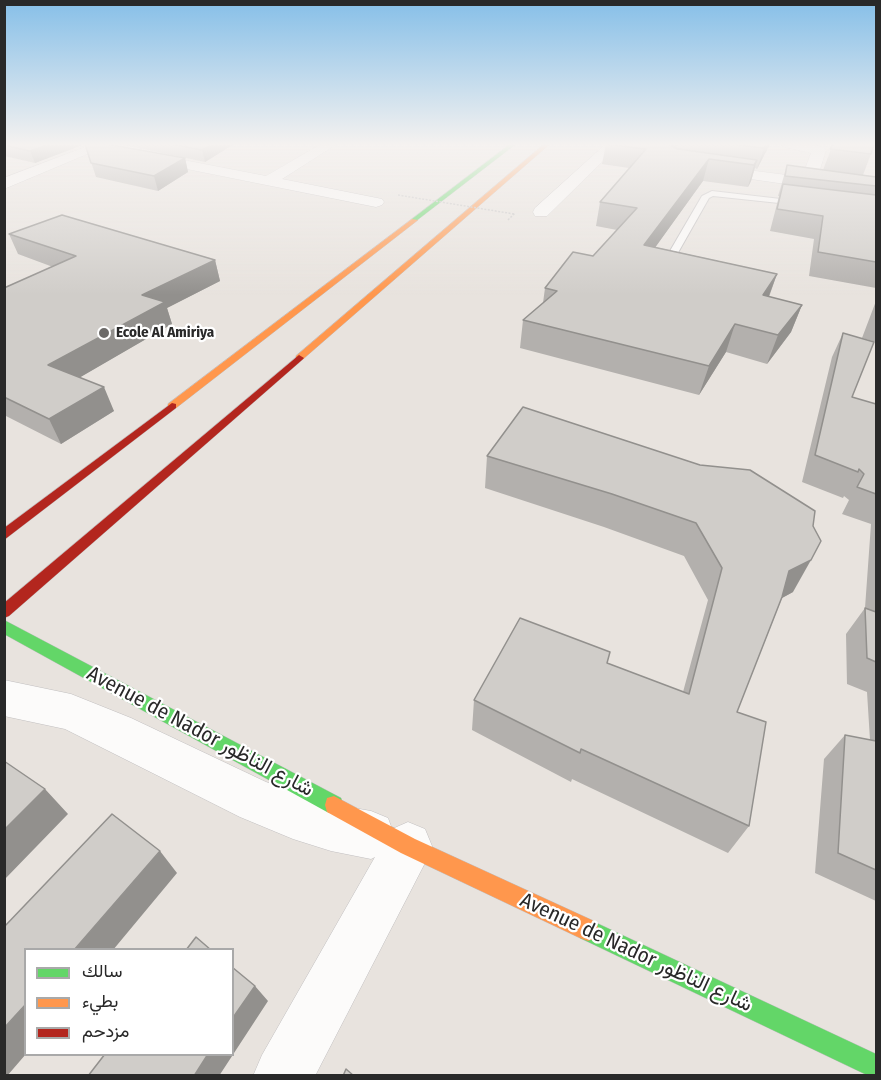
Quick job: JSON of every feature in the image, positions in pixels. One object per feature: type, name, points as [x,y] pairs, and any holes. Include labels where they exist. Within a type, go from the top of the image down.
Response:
[{"type":"main road","points":[[4,535],[447,194]]},
{"type":"main road","points":[[4,612],[489,194]]},
{"type":"main road","name":"Avenue de Nador شارع الناظور","points":[[4,626],[89,696]]},
{"type":"main road","name":"Avenue de Nador شارع الناظور","points":[[402,842],[876,1066]]},
{"type":"street","points":[[337,194],[376,202]]},
{"type":"street","points":[[541,212],[560,194]]},
{"type":"street","name":"Avenue de Nador شارع الناظور","points":[[4,698],[89,696],[254,802],[289,816],[341,831],[402,842]]},
{"type":"street","points":[[283,1076],[402,842]]},
{"type":"lane","points":[[668,262],[706,196],[709,194]]},
{"type":"lane","points":[[724,194],[806,204]]},
{"type":"path","points":[[398,195],[514,214],[508,220]]},
{"type":"building","points":[[607,194],[682,194],[644,245],[777,274],[763,295],[802,305],[778,335],[735,324],[709,366],[523,320],[557,291],[545,288],[573,252],[593,256],[637,208],[600,202]]},
{"type":"building","points":[[781,194],[876,195],[876,262],[818,252],[823,216],[777,209]]},
{"type":"building","points":[[62,215],[215,260],[142,295],[165,302],[48,365],[104,387],[49,419],[4,397],[4,288],[76,256],[9,234]]},
{"type":"building","points":[[843,333],[874,342],[852,397],[876,404],[876,494],[857,487],[864,474],[859,469],[858,472],[815,455]]},
{"type":"building","points":[[523,407],[700,465],[750,470],[815,511],[813,526],[821,541],[811,560],[789,571],[782,597],[737,712],[766,722],[749,826],[581,749],[580,753],[474,700],[520,618],[610,652],[607,663],[689,694],[722,568],[696,523],[612,494],[487,456]]},
{"type":"building","points":[[865,608],[876,612],[876,662],[867,658]]},
{"type":"building","points":[[845,735],[876,741],[876,870],[838,853]]},
{"type":"building","points":[[4,761],[45,789],[4,830]]},
{"type":"building","points":[[112,814],[160,851],[76,948],[24,948],[24,1006],[4,1028],[4,927]]},
{"type":"building","points":[[196,937],[209,948],[188,948]]},
{"type":"building","points":[[234,969],[255,986],[234,1016]]},
{"type":"building","points":[[103,1056],[207,1056],[194,1076],[88,1076]]},
{"type":"building","points":[[346,1069],[354,1076],[343,1076]]},
{"type":"traffic: fast","points":[[414,220],[447,194]]},
{"type":"traffic: fast","points":[[4,626],[334,805]]},
{"type":"traffic: fast","points":[[588,930],[876,1066]]},
{"type":"traffic: slow","points":[[299,358],[489,194]]},
{"type":"traffic: slow","points":[[172,406],[414,220]]},
{"type":"traffic: slow","points":[[334,805],[408,846],[588,930]]},
{"type":"traffic: jam","points":[[4,612],[299,358]]},
{"type":"traffic: jam","points":[[4,535],[172,406]]},
{"type":"place","name":"Ecole Al Amiriya","points":[[104,333]]}]
